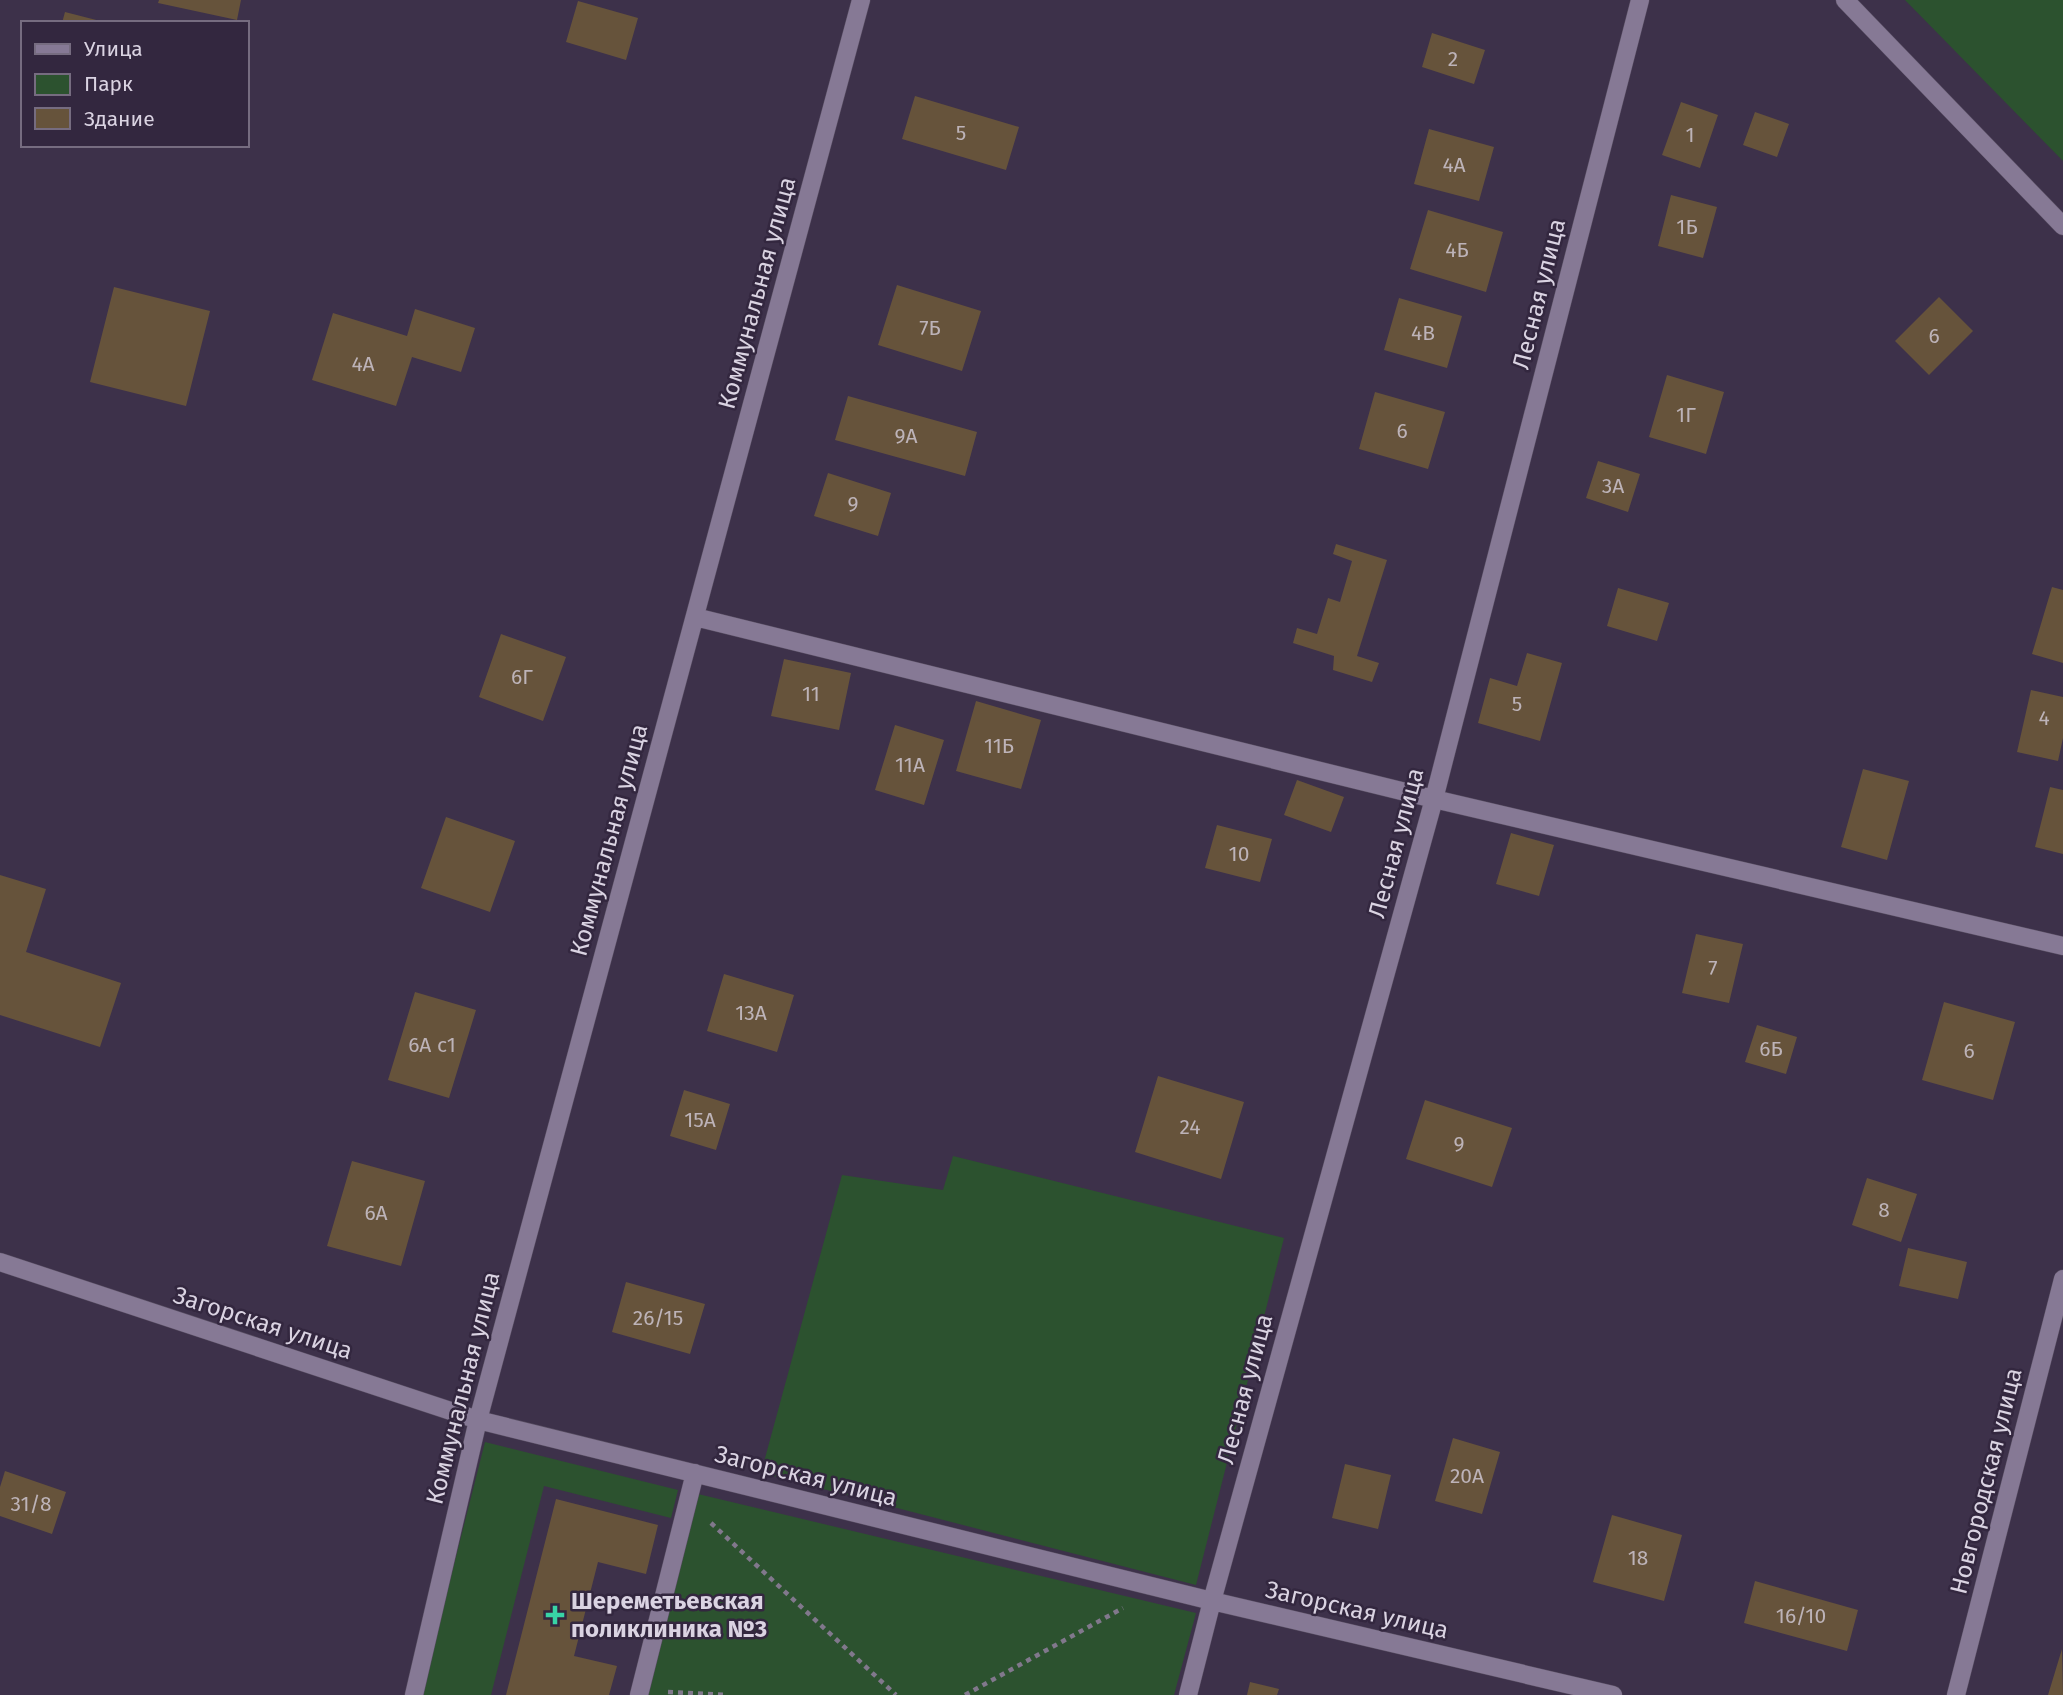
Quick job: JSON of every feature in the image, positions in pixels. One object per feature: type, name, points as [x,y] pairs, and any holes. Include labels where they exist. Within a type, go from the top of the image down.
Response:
[{"type":"street","name":"Коммунальная улица","points":[[414,1695],[478,1420],[861,0]]},
{"type":"street","name":"Лесная улица","points":[[1188,1695],[1434,799],[1640,0]]},
{"type":"street","points":[[1844,0],[2063,226]]},
{"type":"street","points":[[695,617],[1434,799],[2063,946]]},
{"type":"street","name":"Загорская улица","points":[[0,1262],[478,1420],[1158,1588],[1613,1695]]},
{"type":"street","name":"Новгородская улица","points":[[1956,1695],[2063,1279]]},
{"type":"street","points":[[639,1693],[695,1473]]},
{"type":"path","points":[[687,1501],[895,1695]]},
{"type":"path","points":[[964,1695],[1158,1588]]},
{"type":"path","points":[[639,1693],[727,1695]]},
{"type":"green space","points":[[1905,0],[2063,0],[2063,161]]},
{"type":"green space","points":[[953,1156],[1284,1238],[1196,1585],[761,1473],[842,1175],[943,1190]]},
{"type":"green space","points":[[485,1442],[678,1490],[671,1518],[544,1486],[491,1695],[421,1695]]},
{"type":"green space","points":[[698,1494],[1196,1613],[1174,1695],[648,1695]]},
{"type":"building","points":[[159,0],[241,0],[237,20],[158,3]]},
{"type":"building","points":[[578,1],[638,18],[626,60],[566,42]]},
{"type":"building","points":[[65,12],[100,21],[63,21]]},
{"type":"building","points":[[1432,33],[1485,50],[1474,84],[1422,67]]},
{"type":"building","points":[[915,96],[1019,127],[1006,170],[902,139]]},
{"type":"building","points":[[1681,102],[1718,115],[1700,168],[1662,155]]},
{"type":"building","points":[[1755,112],[1789,124],[1777,157],[1743,145]]},
{"type":"building","points":[[1429,129],[1494,147],[1479,201],[1414,184]]},
{"type":"building","points":[[1671,195],[1717,207],[1703,258],[1658,246]]},
{"type":"building","points":[[1428,210],[1503,232],[1486,292],[1410,269]]},
{"type":"building","points":[[897,285],[981,311],[962,371],[878,345]]},
{"type":"building","points":[[114,287],[210,311],[186,406],[90,382]]},
{"type":"building","points":[[1939,297],[1973,331],[1929,375],[1895,341]]},
{"type":"building","points":[[1399,298],[1462,316],[1447,368],[1384,350]]},
{"type":"building","points":[[415,309],[475,328],[461,372],[412,357],[396,406],[312,380],[333,313],[407,336]]},
{"type":"building","points":[[1667,375],[1724,392],[1706,454],[1649,437]]},
{"type":"building","points":[[1375,392],[1445,412],[1428,469],[1359,449]]},
{"type":"building","points":[[848,396],[977,432],[965,476],[835,440]]},
{"type":"building","points":[[1598,461],[1640,474],[1628,512],[1586,498]]},
{"type":"building","points":[[828,473],[891,493],[878,536],[814,516]]},
{"type":"building","points":[[1336,544],[1387,560],[1357,656],[1379,663],[1372,682],[1333,670],[1334,656],[1293,643],[1297,628],[1317,634],[1328,598],[1340,602],[1352,561],[1333,554]]},
{"type":"building","points":[[2052,587],[2063,590],[2063,663],[2032,654]]},
{"type":"building","points":[[1618,588],[1669,603],[1657,641],[1607,626]]},
{"type":"building","points":[[501,634],[566,657],[543,721],[479,697]]},
{"type":"building","points":[[1527,653],[1562,663],[1540,741],[1478,723],[1490,678],[1517,686]]},
{"type":"building","points":[[784,659],[851,673],[839,730],[771,716]]},
{"type":"building","points":[[2031,690],[2063,697],[2063,738],[2058,761],[2017,752]]},
{"type":"building","points":[[976,701],[1041,720],[1021,789],[956,771]]},
{"type":"building","points":[[895,725],[944,740],[924,805],[875,790]]},
{"type":"building","points":[[1863,769],[1909,781],[1887,860],[1841,847]]},
{"type":"building","points":[[1297,780],[1344,797],[1331,832],[1284,815]]},
{"type":"building","points":[[2050,787],[2063,790],[2063,854],[2035,847]]},
{"type":"building","points":[[446,817],[515,841],[490,912],[421,888]]},
{"type":"building","points":[[1217,825],[1272,839],[1260,882],[1205,868]]},
{"type":"building","points":[[1511,833],[1554,845],[1539,896],[1496,884]]},
{"type":"building","points":[[0,875],[46,889],[26,952],[121,983],[100,1047],[0,1015]]},
{"type":"building","points":[[1696,934],[1743,944],[1729,1003],[1682,993]]},
{"type":"building","points":[[724,974],[794,995],[777,1052],[707,1031]]},
{"type":"building","points":[[415,992],[476,1010],[449,1098],[388,1080]]},
{"type":"building","points":[[1944,1002],[2015,1022],[1993,1100],[1922,1080]]},
{"type":"building","points":[[1757,1025],[1797,1037],[1786,1074],[1745,1062]]},
{"type":"building","points":[[1158,1076],[1244,1102],[1221,1179],[1135,1152]]},
{"type":"building","points":[[684,1090],[730,1104],[716,1150],[670,1136]]},
{"type":"building","points":[[1425,1100],[1512,1128],[1492,1187],[1406,1159]]},
{"type":"building","points":[[352,1161],[425,1181],[401,1266],[327,1246]]},
{"type":"building","points":[[1867,1178],[1917,1194],[1901,1242],[1852,1225]]},
{"type":"building","points":[[1908,1248],[1967,1262],[1958,1299],[1899,1286]]},
{"type":"building","points":[[626,1282],[705,1304],[690,1354],[612,1332]]},
{"type":"building","points":[[1453,1438],[1500,1452],[1482,1514],[1435,1501]]},
{"type":"building","points":[[1345,1464],[1391,1475],[1378,1529],[1332,1518]]},
{"type":"building","points":[[5,1471],[66,1492],[52,1534],[0,1516],[0,1487]]},
{"type":"building","name":"Шереметьевская поликлиника №3","points":[[556,1499],[658,1525],[646,1574],[598,1562],[574,1656],[617,1666],[609,1695],[506,1695]]},
{"type":"building","points":[[1612,1515],[1682,1535],[1664,1601],[1593,1582]]},
{"type":"building","points":[[1755,1581],[1858,1610],[1847,1651],[1744,1623]]},
{"type":"building","points":[[2062,1649],[2063,1695],[2048,1695]]},
{"type":"building","points":[[1250,1682],[1279,1689],[1277,1695],[1247,1695]]},
{"type":"place","name":"Шереметьевская поликлиника №3","points":[[555,1615]]}]
